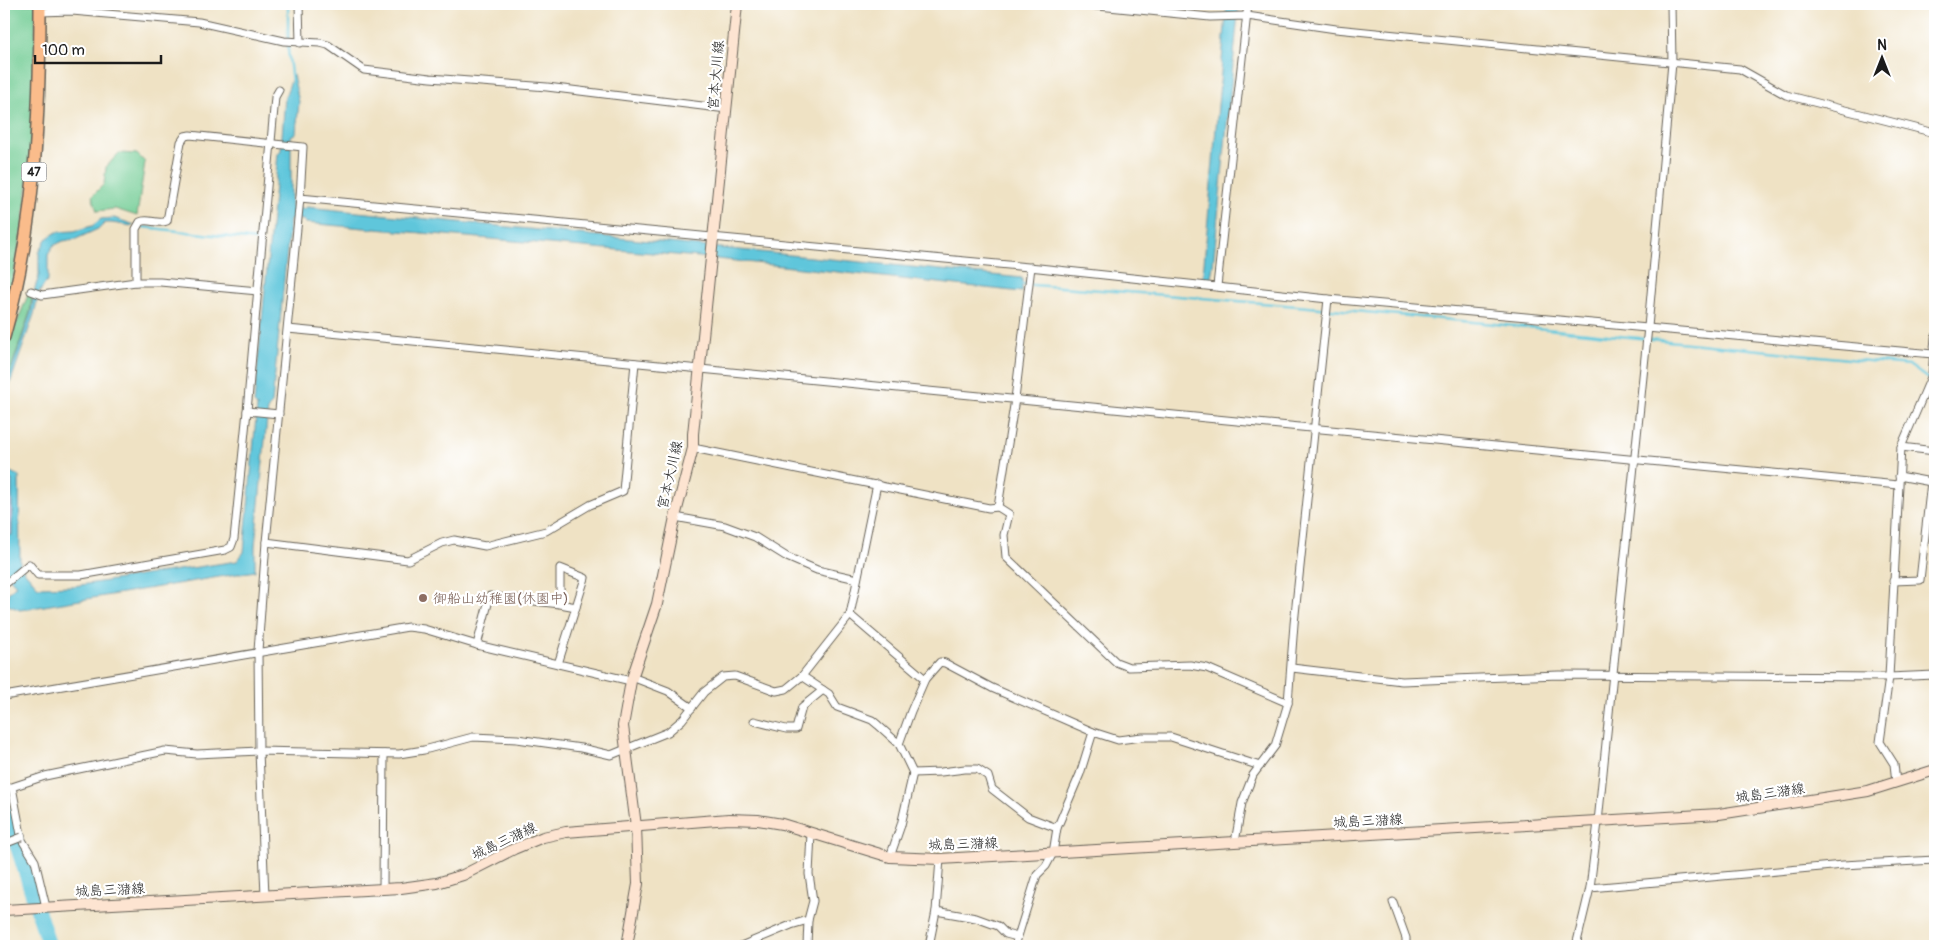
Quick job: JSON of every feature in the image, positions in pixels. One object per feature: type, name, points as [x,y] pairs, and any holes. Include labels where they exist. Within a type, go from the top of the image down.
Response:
[{"type":"main road","name":"宮本大川線","points":[[627,946],[638,884],[636,826],[623,726],[631,679],[657,604],[675,517],[693,448],[737,4]]},
{"type":"main road","name":"47","points":[[4,336],[23,259],[33,188],[38,124],[40,8]]},
{"type":"main road","name":"城島三潴線","points":[[4,910],[383,889],[436,883],[463,875],[514,849],[543,837],[566,832],[729,819],[758,820],[782,824],[890,857],[940,859],[1719,814],[1868,791],[1935,770]]},
{"type":"street","points":[[297,42],[299,4]]},
{"type":"street","points":[[1078,4],[1210,17],[1244,17],[1336,29],[1740,69],[1786,95],[1935,133]]},
{"type":"street","points":[[1214,286],[1244,17],[1248,4]]},
{"type":"street","points":[[1576,946],[1590,888],[1614,676],[1672,63],[1671,4]]},
{"type":"street","points":[[40,8],[199,22],[284,41],[328,45],[364,70],[430,78],[547,87],[727,109]]},
{"type":"street","points":[[6,583],[29,564],[38,575],[81,575],[225,550],[232,547],[250,411],[258,291],[278,90]]},
{"type":"street","points":[[136,282],[136,229],[140,222],[144,220],[166,221],[181,142],[185,136],[303,147],[300,202],[266,542],[258,651],[259,752],[265,896]]},
{"type":"street","points":[[300,202],[1031,267],[1328,299],[1933,354]]},
{"type":"street","points":[[998,507],[1015,399],[1031,267]]},
{"type":"street","points":[[31,291],[42,295],[136,282],[160,282],[258,291]]},
{"type":"street","points":[[1235,842],[1242,803],[1253,775],[1275,746],[1288,702],[1294,624],[1328,299]]},
{"type":"street","points":[[288,329],[1898,485]]},
{"type":"street","points":[[1896,782],[1894,764],[1880,742],[1889,677],[1901,447],[1932,375],[1935,338]]},
{"type":"street","points":[[266,542],[408,560],[442,543],[454,540],[485,546],[546,530],[590,505],[623,491],[636,363]]},
{"type":"street","points":[[250,411],[279,414]]},
{"type":"street","points":[[1901,447],[1935,451]]},
{"type":"street","points":[[693,448],[989,508],[998,507],[1008,514],[1004,535],[1006,557],[1116,662],[1129,668],[1190,665],[1207,668],[1288,702]]},
{"type":"street","points":[[1893,580],[1920,580],[1931,482],[1899,476]]},
{"type":"street","points":[[46,907],[35,861],[22,838],[12,787],[45,776],[165,751],[197,754],[259,752],[399,754],[424,750],[473,737],[517,739],[581,748],[611,755],[668,732],[682,720],[704,692],[723,677],[735,676],[776,691],[786,689],[802,676],[850,615],[877,484]]},
{"type":"street","points":[[675,517],[725,526],[755,537],[787,557],[816,570],[857,579]]},
{"type":"street","points":[[558,664],[585,578],[560,568],[560,604]]},
{"type":"street","points":[[477,645],[490,596],[576,607]]},
{"type":"street","points":[[850,615],[925,679]]},
{"type":"street","points":[[4,696],[408,626],[477,645],[631,679],[668,692],[692,708]]},
{"type":"street","points":[[899,744],[910,711],[925,679],[940,662],[992,688],[1093,732],[1118,740],[1142,737],[1171,737],[1260,766]]},
{"type":"street","points":[[1292,668],[1402,680],[1559,675],[1889,677],[1935,675]]},
{"type":"street","points":[[802,676],[828,694],[837,707],[872,720],[899,744],[912,773],[901,825],[890,857]]},
{"type":"street","points":[[754,721],[786,729],[796,729],[802,707],[823,690]]},
{"type":"street","points":[[1015,946],[1037,875],[1046,866],[1053,853],[1057,828],[1080,774],[1093,732]]},
{"type":"street","points":[[383,889],[384,754]]},
{"type":"street","points":[[912,773],[977,769],[988,776],[992,789],[1028,817],[1057,828]]},
{"type":"street","points":[[807,946],[808,920],[814,901],[809,874],[811,833]]},
{"type":"street","points":[[4,844],[22,838]]},
{"type":"street","points":[[929,946],[936,911],[940,859]]},
{"type":"street","points":[[1590,888],[1843,864],[1935,860]]},
{"type":"street","points":[[1393,902],[1406,938],[1406,946]]},
{"type":"street","points":[[936,911],[976,918],[998,926],[1006,934],[1018,937]]},
{"type":"street","points":[[741,946],[808,920]]},
{"type":"street","points":[[644,946],[654,946]]},
{"type":"shaded area","points":[[4,476],[12,480],[12,536],[4,536]]},
{"type":"green space","points":[[4,4],[36,4],[35,83],[26,200],[21,239],[4,316]]},
{"type":"green space","points":[[119,153],[137,154],[145,162],[137,216],[115,209],[97,211],[92,196],[104,184],[106,167]]},
{"type":"green space","points":[[28,295],[32,296],[30,312],[4,390],[4,357],[11,330],[17,322]]},
{"type":"water","points":[[1227,4],[1239,4],[1210,282],[1203,281],[1203,275]]},
{"type":"water","points":[[293,75],[299,102],[296,133],[291,136],[291,207],[303,209],[307,207],[1022,278],[1022,292],[699,257],[306,223],[303,220],[290,219],[272,404],[268,408],[255,546],[255,571],[20,610],[8,605],[8,593],[16,585],[8,576],[4,579],[4,536],[12,535],[12,480],[4,476],[4,469],[19,476],[20,566],[38,587],[74,586],[237,561],[244,552],[257,406],[254,403],[278,154],[281,150],[285,97]]},
{"type":"water","points":[[114,218],[135,225],[105,223],[100,228],[76,239],[63,241],[53,246],[48,255],[48,279],[39,293],[34,314],[5,398],[4,410],[4,392],[31,312],[39,276],[39,253],[46,239],[57,232],[74,231],[92,226],[101,219]]},
{"type":"waterway","points":[[288,4],[288,50],[292,82]]},
{"type":"waterway","points":[[143,227],[256,240]]},
{"type":"waterway","points":[[1019,284],[1353,311],[1909,365],[1935,384]]},
{"type":"waterway","points":[[4,812],[8,817],[49,946]]},
{"type":"place","name":"御船山幼稚園(休園中)","points":[[423,598]]}]
